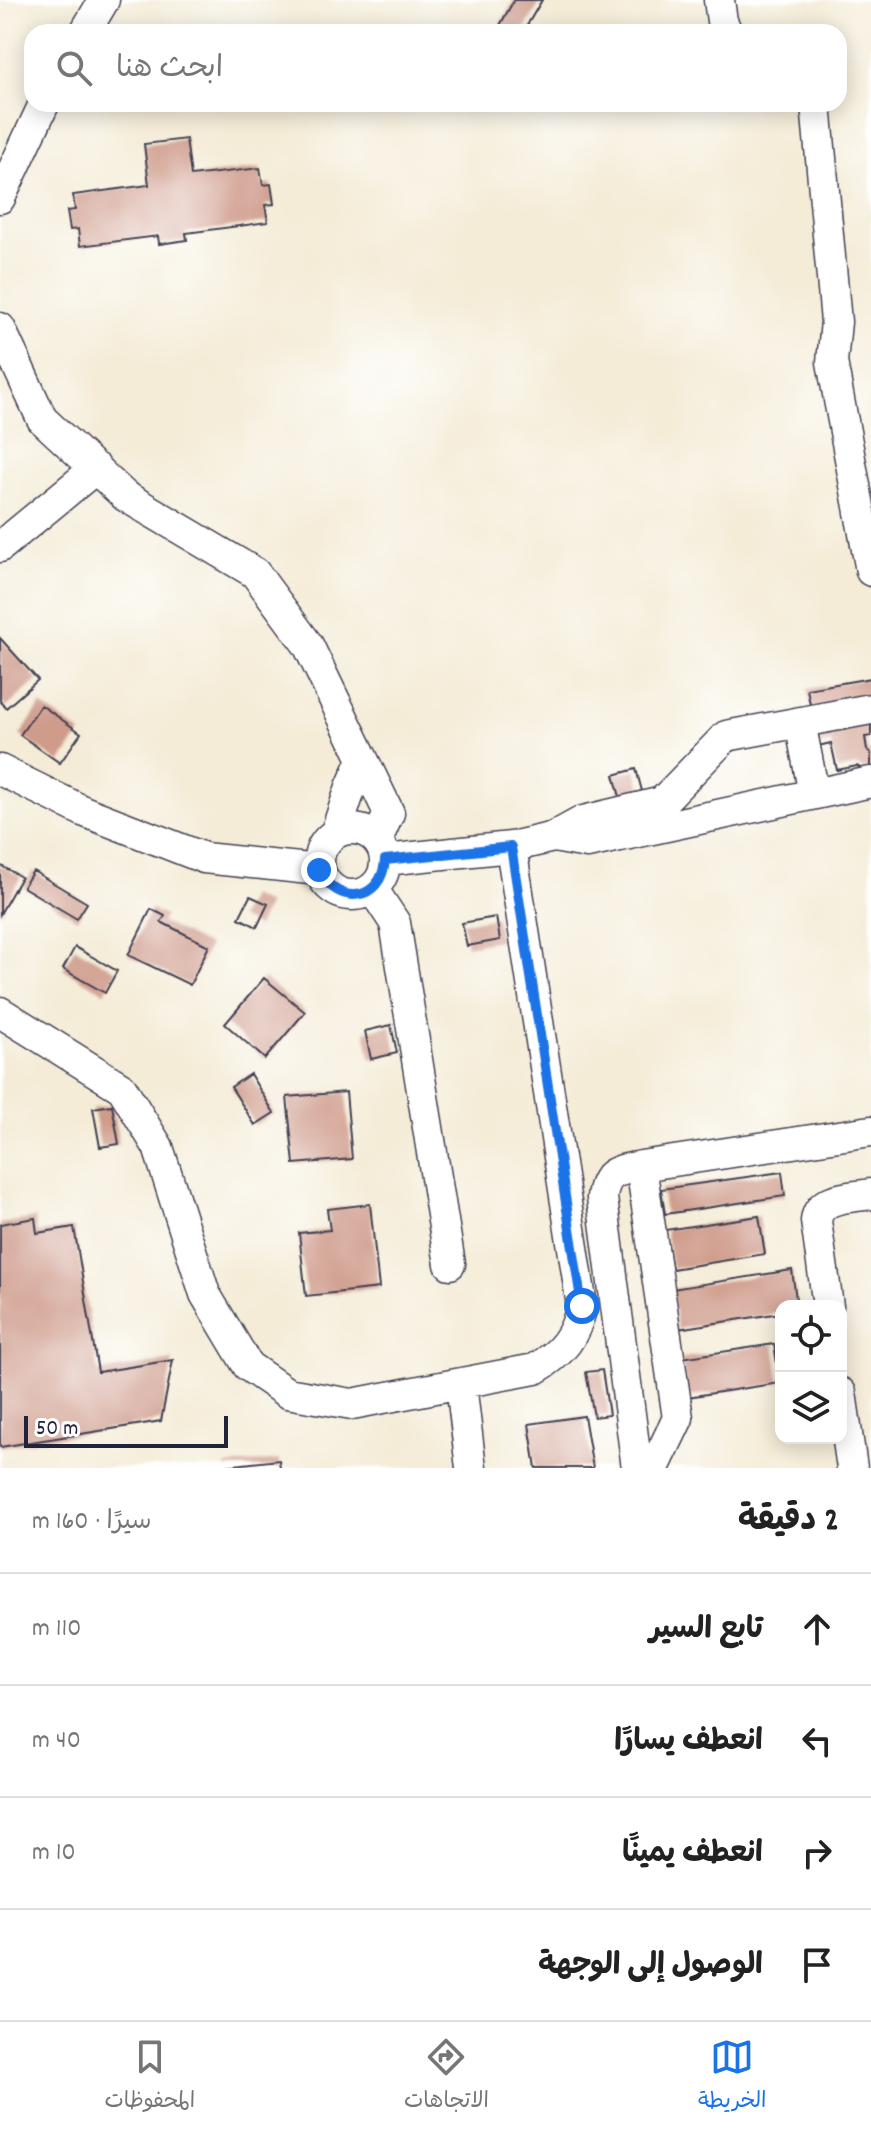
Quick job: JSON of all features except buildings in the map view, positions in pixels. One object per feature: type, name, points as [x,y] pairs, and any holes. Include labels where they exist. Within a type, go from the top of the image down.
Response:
[{"type":"lane","points":[[90,24],[104,0]]},
{"type":"lane","points":[[719,0],[723,24]]},
{"type":"lane","points":[[0,198],[40,112]]},
{"type":"lane","points":[[817,112],[836,322],[832,362],[871,571]]},
{"type":"lane","points":[[0,328],[42,419],[125,496],[255,573],[308,645],[389,813],[381,850],[384,871],[379,881],[362,894],[351,895],[331,888],[319,870],[319,859],[321,848],[336,832],[358,829],[369,833],[381,850]]},
{"type":"lane","points":[[0,547],[96,468]]},
{"type":"lane","points":[[381,850],[511,847],[554,837],[583,821],[662,802],[726,736],[871,709]]},
{"type":"lane","points":[[800,722],[814,794]]},
{"type":"lane","points":[[336,832],[363,760]]},
{"type":"lane","points":[[0,770],[83,811],[204,858],[319,870]]},
{"type":"lane","points":[[554,837],[587,843],[871,782]]},
{"type":"lane","points":[[0,1012],[122,1088],[158,1147],[205,1294],[248,1366],[287,1393],[352,1404],[535,1369],[566,1344],[578,1324],[582,1306],[511,847]]},
{"type":"lane","points":[[372,888],[395,923],[450,1264]]},
{"type":"lane","points":[[637,1468],[602,1198],[606,1179],[612,1173],[641,1166],[871,1131]]},
{"type":"lane","points":[[641,1166],[678,1418],[654,1468]]},
{"type":"lane","points":[[827,1300],[817,1213],[821,1206],[832,1200],[871,1194]]},
{"type":"lane","points":[[461,1384],[471,1468]]},
{"type":"lane","points":[[847,1434],[852,1468]]},
{"type":"route","points":[[319,870],[331,888],[351,895],[362,894],[379,881],[385,860],[511,847],[582,1306]]}]
